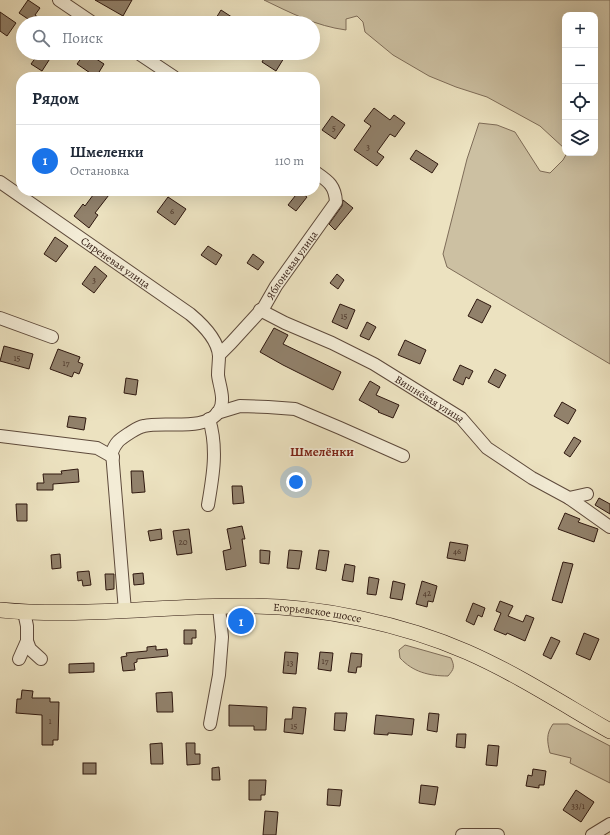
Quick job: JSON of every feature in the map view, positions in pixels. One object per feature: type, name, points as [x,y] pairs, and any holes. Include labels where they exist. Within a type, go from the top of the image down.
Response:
[{"type":"main road","name":"Егорьевское шоссе","points":[[0,610],[82,613],[249,606],[286,607],[328,613],[368,621],[413,633],[467,652],[508,672],[610,731]]},
{"type":"street","points":[[59,0],[83,16]]},
{"type":"street","points":[[148,60],[166,72]]},
{"type":"street","name":"Яблоневая улица","points":[[219,354],[231,344],[260,310],[336,202],[335,193],[331,184],[320,176]]},
{"type":"street","name":"Сиреневая улица","points":[[0,182],[16,193]]},
{"type":"street","name":"Сиреневая улица","points":[[20,196],[190,314],[204,326],[219,354]]},
{"type":"street","name":"Вишнёвая улица","points":[[260,310],[374,364],[461,418],[487,448],[532,478],[569,498],[610,526]]},
{"type":"street","points":[[0,318],[52,337]]},
{"type":"street","points":[[208,505],[215,450],[212,428],[213,416],[220,410],[222,401],[221,386],[218,375],[219,354]]},
{"type":"street","points":[[124,611],[112,452],[115,443],[136,429],[143,426],[186,424],[204,421],[240,406],[295,409],[403,456]]},
{"type":"street","points":[[0,436],[97,448],[113,458]]},
{"type":"street","points":[[569,498],[587,494]]},
{"type":"street","points":[[210,724],[219,675],[222,637],[219,607]]},
{"type":"street","points":[[24,612],[27,626],[27,640],[30,649],[40,660]]},
{"type":"street","points":[[19,659],[27,640]]},
{"type":"street","points":[[592,835],[610,824]]},
{"type":"street","points":[[462,835],[498,835]]},
{"type":"shaded area","points":[[264,0],[610,0],[610,364],[447,267],[443,254],[467,159],[479,123],[497,125],[515,132],[540,171],[550,173],[565,156],[598,156],[598,12],[562,12],[562,146],[540,126],[487,97],[429,76],[393,55],[365,32],[363,22],[357,16],[346,19],[346,30],[320,24],[320,16],[299,16]]},
{"type":"shaded area","points":[[405,645],[451,658],[453,670],[448,676],[428,674],[410,667],[400,658],[399,650]]},
{"type":"shaded area","points":[[553,724],[568,724],[610,746],[610,783],[570,763],[571,758],[550,753],[548,738],[549,731]]},
{"type":"building","points":[[28,0],[40,8],[35,15],[36,16],[24,16],[19,13]]},
{"type":"building","points":[[95,0],[132,0],[123,16]]},
{"type":"building","points":[[221,10],[230,16],[217,16]]},
{"type":"building","points":[[0,12],[16,23],[7,36],[0,31]]},
{"type":"building","points":[[34,60],[49,60],[42,71],[31,64]]},
{"type":"building","points":[[80,60],[98,60],[104,64],[99,72],[89,72],[77,64]]},
{"type":"building","points":[[263,60],[283,60],[276,71],[262,62]]},
{"type":"building","points":[[374,108],[390,120],[394,115],[405,123],[395,137],[390,134],[377,152],[384,157],[377,166],[354,150],[371,126],[364,121]]},
{"type":"building","points":[[332,116],[345,125],[335,139],[322,130]]},
{"type":"building","points":[[416,150],[438,164],[432,173],[410,159]]},
{"type":"building","points":[[92,196],[108,196],[95,213],[98,215],[89,228],[74,216],[83,204],[85,206]]},
{"type":"building","points":[[295,196],[307,197],[296,211],[288,205]]},
{"type":"building","points":[[168,197],[186,209],[175,225],[157,212]]},
{"type":"building","points":[[343,200],[353,208],[335,230],[329,224],[342,206]]},
{"type":"building","points":[[55,237],[68,246],[56,262],[44,254]]},
{"type":"building","points":[[208,246],[222,255],[216,265],[201,255]]},
{"type":"building","points":[[253,254],[264,262],[258,270],[247,263]]},
{"type":"building","points":[[95,266],[107,276],[94,293],[82,284]]},
{"type":"building","points":[[337,274],[344,280],[338,289],[330,283]]},
{"type":"building","points":[[477,299],[491,306],[482,323],[468,316]]},
{"type":"building","points":[[340,304],[355,310],[347,329],[332,322]]},
{"type":"building","points":[[367,322],[376,327],[369,340],[360,336]]},
{"type":"building","points":[[274,328],[288,335],[283,344],[341,372],[333,390],[260,352]]},
{"type":"building","points":[[405,340],[426,350],[420,364],[398,355]]},
{"type":"building","points":[[4,346],[33,354],[29,369],[0,361]]},
{"type":"building","points":[[58,349],[80,357],[78,362],[83,364],[79,374],[74,372],[72,377],[50,369]]},
{"type":"building","points":[[460,365],[473,371],[469,379],[466,377],[463,385],[453,380]]},
{"type":"building","points":[[495,369],[506,375],[499,388],[488,382]]},
{"type":"building","points":[[126,378],[138,380],[136,395],[124,393]]},
{"type":"building","points":[[370,381],[380,387],[376,395],[399,405],[393,418],[378,412],[379,411],[359,400]]},
{"type":"building","points":[[562,402],[576,410],[568,424],[554,416]]},
{"type":"building","points":[[69,416],[86,418],[84,430],[67,427]]},
{"type":"building","points":[[574,437],[581,441],[570,457],[564,453]]},
{"type":"building","points":[[78,469],[79,482],[53,484],[53,490],[37,490],[37,483],[44,483],[43,474],[62,474],[61,471]]},
{"type":"building","points":[[131,471],[143,471],[145,492],[132,493]]},
{"type":"building","points":[[232,486],[242,486],[244,503],[233,504]]},
{"type":"building","points":[[599,498],[610,504],[610,514],[595,505]]},
{"type":"building","points":[[16,504],[27,504],[27,521],[17,521]]},
{"type":"building","points":[[565,513],[580,519],[578,522],[598,529],[594,542],[558,529]]},
{"type":"building","points":[[242,526],[245,539],[242,539],[246,566],[226,570],[223,551],[231,549],[227,529]]},
{"type":"building","points":[[161,529],[162,539],[150,541],[148,531]]},
{"type":"building","points":[[189,529],[192,553],[177,555],[173,531]]},
{"type":"building","points":[[450,542],[468,545],[465,561],[447,558]]},
{"type":"building","points":[[260,550],[270,551],[269,564],[260,563]]},
{"type":"building","points":[[289,550],[302,551],[299,569],[287,568]]},
{"type":"building","points":[[319,550],[329,551],[326,571],[316,569]]},
{"type":"building","points":[[60,554],[61,568],[52,569],[51,555]]},
{"type":"building","points":[[563,562],[573,564],[562,603],[552,600]]},
{"type":"building","points":[[345,564],[355,566],[353,582],[342,580]]},
{"type":"building","points":[[89,571],[91,585],[83,586],[82,580],[78,581],[77,572]]},
{"type":"building","points":[[143,573],[144,584],[134,585],[133,574]]},
{"type":"building","points":[[105,574],[114,574],[114,589],[106,590]]},
{"type":"building","points":[[369,577],[379,579],[376,595],[367,594]]},
{"type":"building","points":[[393,581],[405,584],[402,600],[390,598]]},
{"type":"building","points":[[422,581],[437,586],[433,602],[428,601],[427,607],[416,604]]},
{"type":"building","points":[[500,601],[513,606],[508,616],[523,622],[526,615],[534,618],[525,641],[507,633],[506,635],[494,630],[501,613],[496,611]]},
{"type":"building","points":[[473,603],[485,608],[482,617],[478,615],[474,625],[466,621]]},
{"type":"building","points":[[184,630],[196,630],[196,638],[192,638],[192,644],[184,644]]},
{"type":"building","points":[[584,633],[599,639],[590,660],[576,654]]},
{"type":"building","points":[[551,637],[560,641],[551,659],[543,655]]},
{"type":"building","points":[[156,646],[156,650],[167,649],[168,656],[137,659],[137,662],[134,663],[135,670],[123,671],[121,657],[127,656],[126,653],[147,651],[147,647]]},
{"type":"building","points":[[285,652],[298,653],[296,674],[283,673]]},
{"type":"building","points":[[320,652],[333,653],[331,671],[318,669]]},
{"type":"building","points":[[351,653],[362,654],[361,667],[357,667],[356,673],[348,672]]},
{"type":"building","points":[[94,663],[94,672],[69,673],[69,664]]},
{"type":"building","points":[[22,690],[33,691],[32,698],[50,698],[50,702],[59,702],[58,740],[53,740],[53,745],[42,745],[42,715],[16,713],[17,699],[21,699]]},
{"type":"building","points":[[172,692],[173,712],[157,712],[156,693]]},
{"type":"building","points":[[229,705],[267,707],[266,730],[254,730],[254,726],[229,726]]},
{"type":"building","points":[[293,707],[306,708],[303,734],[284,732],[285,719],[292,719]]},
{"type":"building","points":[[335,713],[347,713],[345,731],[334,730]]},
{"type":"building","points":[[429,713],[439,714],[437,732],[427,730]]},
{"type":"building","points":[[376,715],[414,719],[412,735],[388,733],[388,735],[374,734]]},
{"type":"building","points":[[457,734],[466,734],[465,748],[456,747]]},
{"type":"building","points":[[162,743],[163,764],[151,764],[150,744]]},
{"type":"building","points":[[186,743],[195,743],[195,754],[200,754],[200,764],[187,765]]},
{"type":"building","points":[[488,745],[499,746],[497,766],[486,765]]},
{"type":"building","points":[[83,763],[96,763],[96,774],[83,774]]},
{"type":"building","points":[[219,767],[220,780],[212,780],[212,768]]},
{"type":"building","points":[[533,769],[546,771],[544,785],[539,785],[539,788],[526,786],[528,775],[532,776]]},
{"type":"building","points":[[249,780],[266,780],[265,795],[261,795],[261,800],[249,800]]},
{"type":"building","points":[[421,785],[438,787],[435,805],[419,803]]},
{"type":"building","points":[[328,789],[342,790],[340,806],[327,805]]},
{"type":"building","points":[[576,790],[594,802],[581,822],[563,810]]},
{"type":"building","points":[[265,811],[278,812],[276,835],[263,835]]},
{"type":"place","name":"Шмеленки","points":[[241,621]]},
{"type":"district","name":"Шмелёнки","points":[[322,451]]}]
